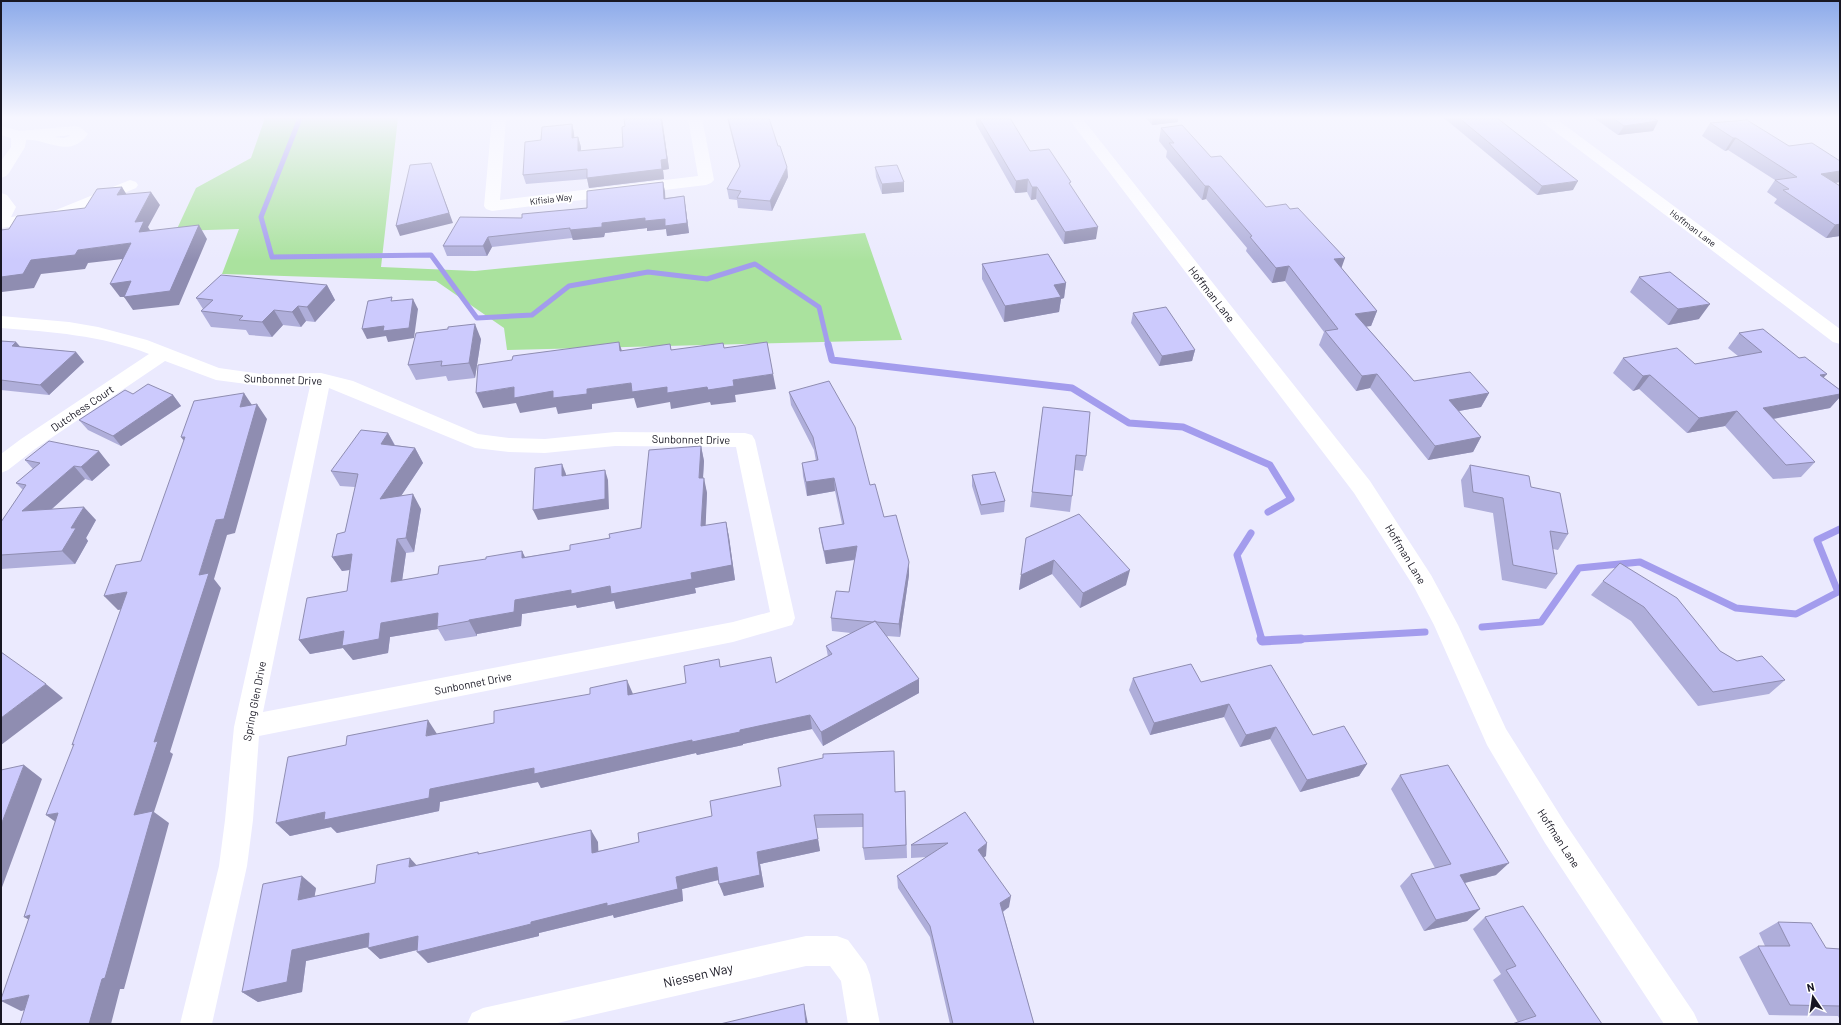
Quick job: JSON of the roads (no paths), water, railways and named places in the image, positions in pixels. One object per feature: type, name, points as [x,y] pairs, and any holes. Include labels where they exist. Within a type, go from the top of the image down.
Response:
[{"type":"street","name":"Kifisia Way","points":[[496,166],[492,206],[706,180],[703,166]]},
{"type":"street","name":"Hoffman Lane","points":[[1112,166],[1362,487],[1390,528],[1423,581],[1446,625],[1496,737],[1556,833],[1683,1024]]},
{"type":"street","name":"Hoffman Lane","points":[[1610,166],[1840,338]]},
{"type":"street","points":[[1,223],[54,217],[130,185]]},
{"type":"street","points":[[1,198],[8,207],[1,220]]},
{"type":"street","name":"Sunbonnet Drive","points":[[1,322],[69,328],[98,333],[140,344],[216,374],[261,380],[321,379],[346,386],[475,440],[509,445],[546,446],[615,438],[745,440],[783,618],[733,632],[247,727]]},
{"type":"street","name":"Dutchess Court","points":[[1,465],[28,444],[164,353]]},
{"type":"street","name":"Spring Glen Drive","points":[[196,1024],[233,866],[240,820],[247,727],[321,379]]},
{"type":"street","name":"Niessen Way","points":[[483,1024],[806,950],[837,951],[855,975],[864,1024]]},
{"type":"waterway","points":[[281,166],[261,217],[272,257],[431,255],[477,318],[532,315],[569,286],[648,272],[707,279],[755,264],[819,307],[828,345]]},
{"type":"waterway","points":[[828,344],[832,360],[1072,388],[1129,423],[1183,427],[1270,465],[1291,499],[1268,512]]},
{"type":"waterway","points":[[1482,627],[1541,622],[1579,568],[1640,562],[1736,608],[1796,614],[1838,592],[1817,540],[1840,529]]},
{"type":"waterway","points":[[1251,533],[1237,555],[1262,640]]},
{"type":"waterway","points":[[1298,639],[1425,632]]},
{"type":"waterway","points":[[1261,639],[1262,641],[1298,639]]},
{"type":"waterway","points":[[1283,640],[1298,639]]}]
